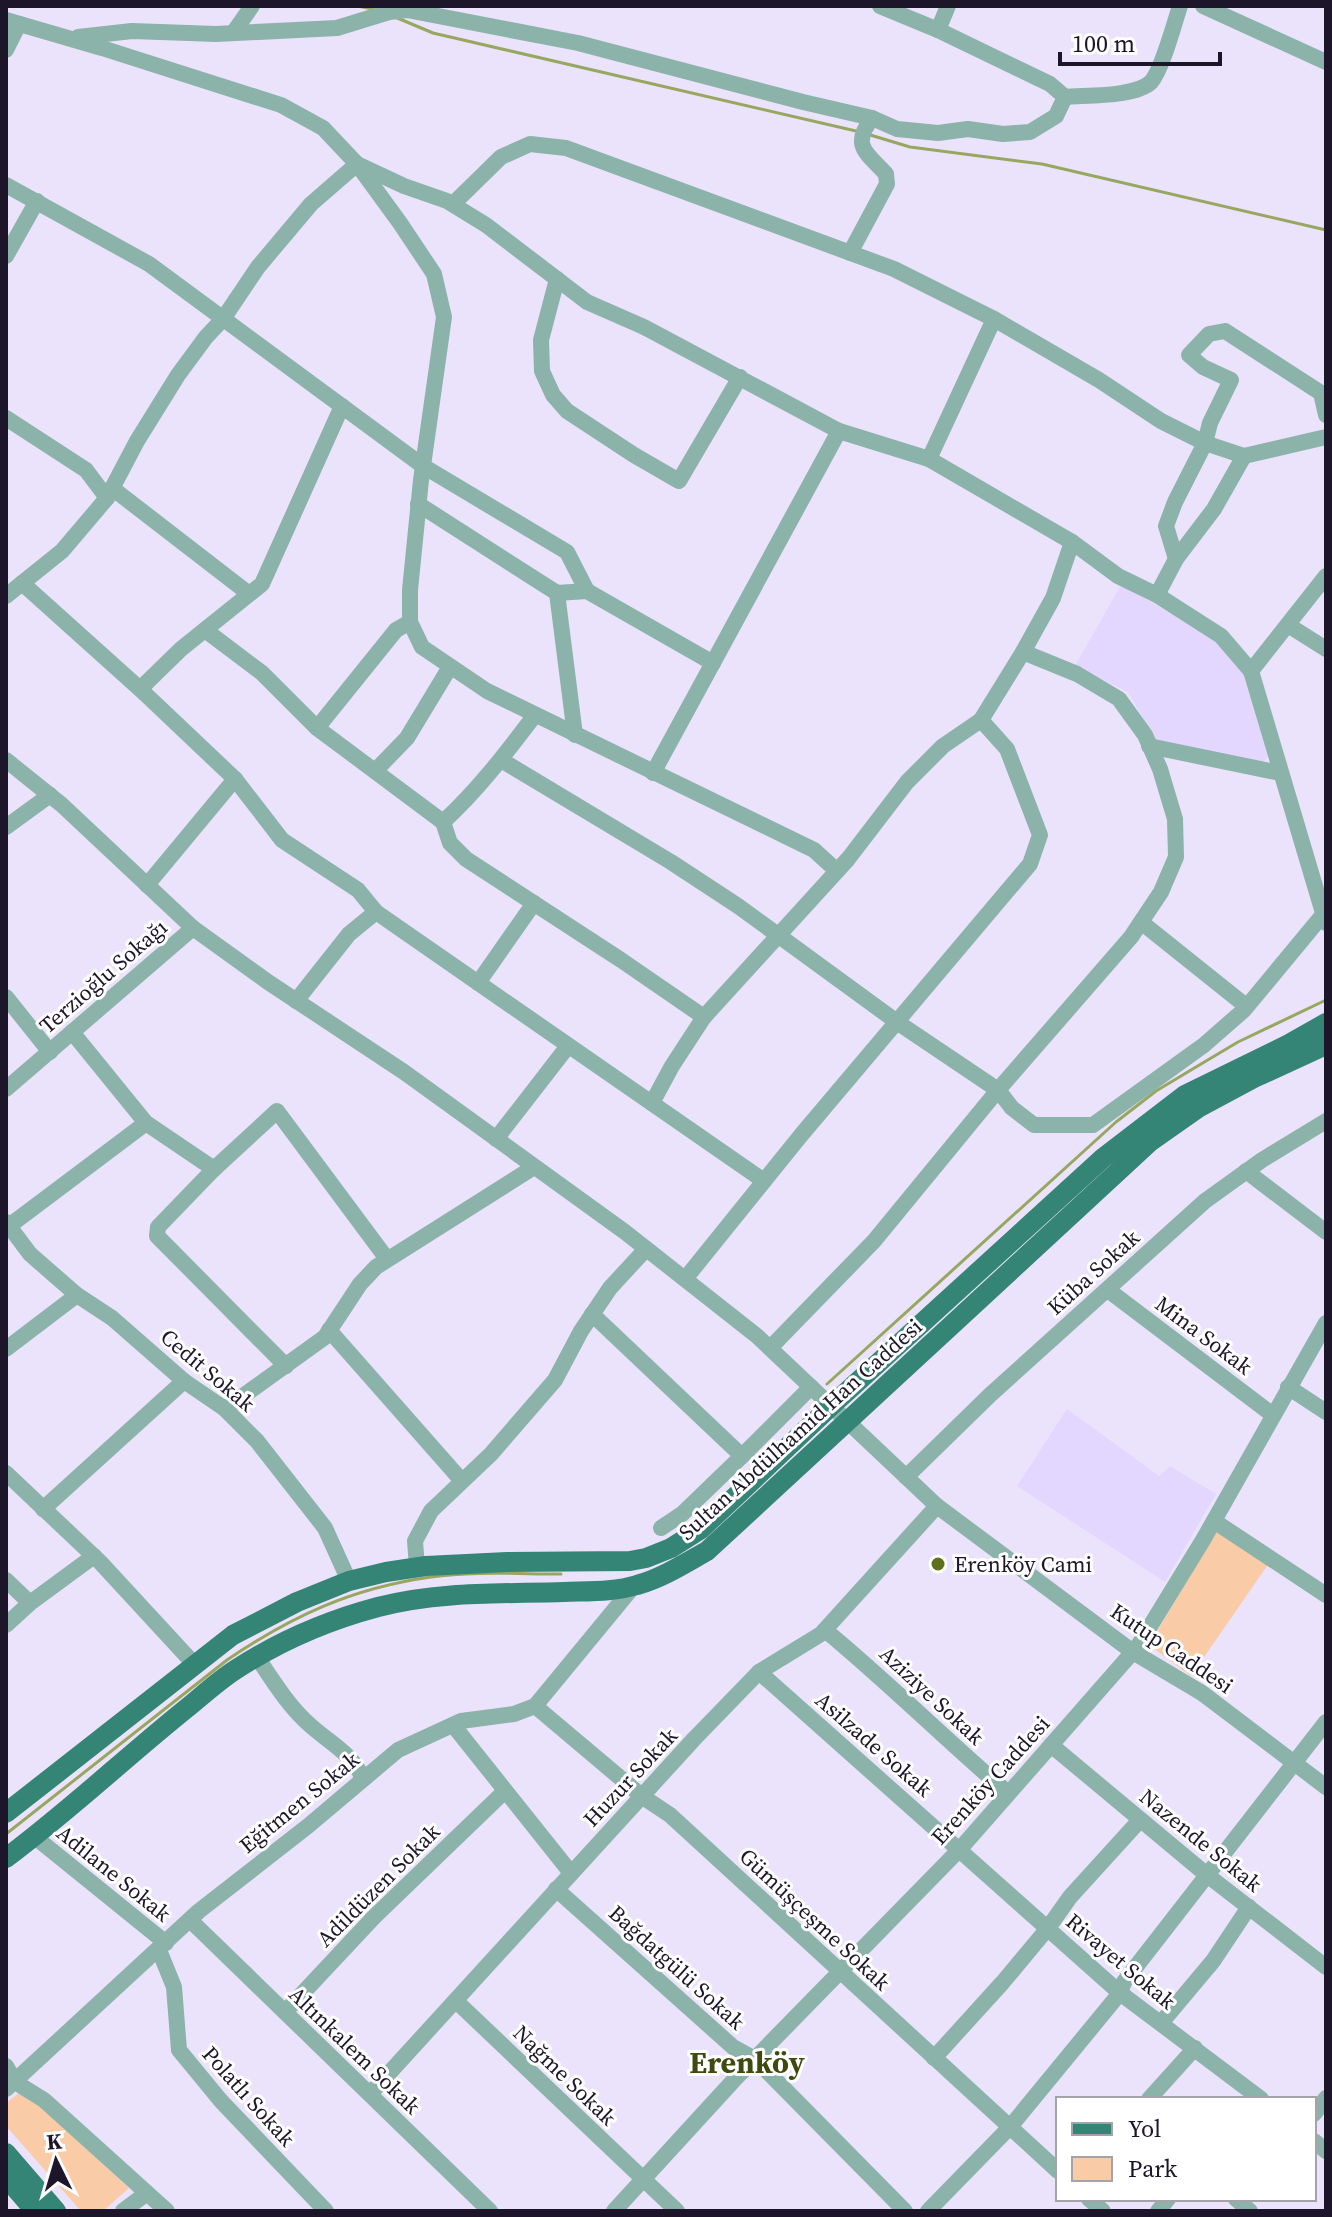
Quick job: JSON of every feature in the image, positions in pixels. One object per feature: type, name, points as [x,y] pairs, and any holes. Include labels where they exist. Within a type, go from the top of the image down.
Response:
[{"type":"main road","name":"Sultan Abdülhamid Han Caddesi","points":[[6,1813],[233,1635],[297,1602],[349,1581],[417,1567],[507,1562],[630,1561],[681,1544],[701,1529],[1103,1158],[1185,1095],[1326,1023]]},
{"type":"main road","name":"Sultan Abdülhamid Han Caddesi","points":[[6,1858],[232,1672],[309,1631],[378,1607],[416,1599],[459,1594],[633,1587],[661,1578],[707,1551],[1151,1141],[1198,1108],[1326,1045]]},
{"type":"main road","points":[[6,2153],[56,2211]]},
{"type":"main road","points":[[6,2177],[35,2211]]},
{"type":"street","points":[[233,33],[252,6]]},
{"type":"street","points":[[880,6],[1050,84],[1065,97],[1120,92],[1150,83],[1158,70],[1180,6]]},
{"type":"street","points":[[938,30],[948,6]]},
{"type":"street","points":[[1203,6],[1326,62]]},
{"type":"street","points":[[68,38],[132,31],[233,33],[337,28],[389,12],[407,10],[578,43],[803,102],[865,129],[938,133],[968,129],[1003,134],[1030,132],[1056,116],[1065,97]]},
{"type":"street","points":[[6,50],[13,22],[281,105],[323,128],[357,164],[434,274],[444,317],[418,504],[410,590],[410,622],[422,647],[487,691],[814,850],[837,871]]},
{"type":"street","points":[[850,253],[888,178],[863,149],[865,129]]},
{"type":"street","points":[[453,204],[501,157],[530,144],[566,148],[894,269],[994,319],[1099,380],[1161,421],[1205,443],[1244,456],[1326,437]]},
{"type":"street","points":[[357,164],[453,204],[486,225],[587,302],[644,327],[839,431],[929,459],[1072,542],[1118,576],[1157,595],[1221,636],[1251,671],[1325,915],[1246,1006],[1204,1045],[1093,1125],[1034,1125],[1012,1108],[998,1090],[897,1022],[779,934],[671,862],[501,760]]},
{"type":"street","points":[[6,596],[62,551],[110,493],[137,441],[178,375],[223,319],[258,267],[311,204],[357,164]]},
{"type":"street","points":[[6,185],[149,264],[423,466],[567,552],[587,591],[713,663]]},
{"type":"street","points":[[6,256],[37,201]]},
{"type":"street","points":[[557,279],[541,340],[542,371],[553,395],[567,411],[679,481],[740,377]]},
{"type":"street","points":[[929,459],[994,319]]},
{"type":"street","points":[[1176,559],[1166,526],[1231,380],[1203,367],[1189,355],[1209,334],[1225,331],[1324,391],[1326,415]]},
{"type":"street","points":[[140,689],[181,649],[262,584],[342,406]]},
{"type":"street","points":[[6,418],[86,470],[110,493],[248,593]]},
{"type":"street","points":[[653,773],[839,431]]},
{"type":"street","points":[[1157,595],[1176,559],[1214,509],[1244,456]]},
{"type":"street","points":[[418,504],[557,593],[587,591]]},
{"type":"street","points":[[652,1103],[704,1017],[837,871],[907,782],[943,746],[981,720],[1053,598],[1072,542]]},
{"type":"street","points":[[1251,671],[1326,576]]},
{"type":"street","points":[[22,583],[235,779],[282,840],[358,890],[376,912],[764,1181]]},
{"type":"street","points":[[557,593],[575,735]]},
{"type":"street","points":[[317,728],[396,630],[410,622]]},
{"type":"street","points":[[1288,625],[1326,649]]},
{"type":"street","points":[[205,630],[262,673],[317,728],[443,822],[450,843],[466,859],[704,1017]]},
{"type":"street","points":[[770,1348],[874,1241],[998,1090],[1131,937],[1161,892],[1176,857],[1175,819],[1160,769],[1145,735],[1119,699],[1077,674],[1023,652]]},
{"type":"street","points":[[375,771],[407,738],[450,667]]},
{"type":"street","points":[[443,822],[465,802],[535,715]]},
{"type":"street","points":[[685,1279],[1030,864],[1040,835],[1007,749],[981,720]]},
{"type":"street","points":[[1149,746],[1280,773]]},
{"type":"street","name":"Kutup Caddesi","points":[[6,760],[50,795],[193,928],[404,1072],[646,1249],[770,1348],[937,1506],[1133,1652],[1202,1693],[1326,1787]]},
{"type":"street","points":[[147,885],[235,779]]},
{"type":"street","points":[[6,827],[50,795]]},
{"type":"street","points":[[478,983],[534,903]]},
{"type":"street","points":[[296,1001],[349,934],[376,912]]},
{"type":"street","points":[[1141,922],[1246,1006]]},
{"type":"street","name":"Terzioğlu Sokağı","points":[[6,1089],[193,928]]},
{"type":"street","points":[[6,997],[50,1052]]},
{"type":"street","points":[[72,1032],[146,1123],[214,1169]]},
{"type":"street","points":[[496,1139],[568,1046]]},
{"type":"street","points":[[286,1366],[157,1236],[158,1227],[214,1169],[277,1111],[387,1259]]},
{"type":"street","name":"Küba Sokak","points":[[906,1477],[990,1395],[1205,1201],[1246,1171],[1326,1121]]},
{"type":"street","points":[[8,1224],[146,1123]]},
{"type":"street","points":[[225,1409],[325,1337],[360,1284],[376,1267],[534,1167]]},
{"type":"street","points":[[1246,1171],[1326,1232]]},
{"type":"street","name":"Cedit Sokak","points":[[8,1224],[30,1254],[77,1295],[112,1318],[184,1381],[225,1409],[257,1441],[325,1528],[349,1581]]},
{"type":"street","points":[[417,1567],[415,1541],[431,1511],[491,1454],[555,1380],[581,1331],[610,1288],[646,1249]]},
{"type":"street","name":"Mina Sokak","points":[[1108,1290],[1273,1415]]},
{"type":"street","points":[[6,1349],[77,1295]]},
{"type":"street","points":[[592,1314],[742,1456]]},
{"type":"street","name":"Erenköy Caddesi","points":[[614,2211],[755,2059],[960,1849],[1133,1652],[1214,1521],[1326,1323]]},
{"type":"street","points":[[329,1330],[462,1481]]},
{"type":"street","points":[[43,1509],[184,1381]]},
{"type":"street","points":[[661,1528],[682,1514],[811,1387]]},
{"type":"street","points":[[1288,1387],[1326,1412]]},
{"type":"street","points":[[6,1473],[94,1556],[195,1665]]},
{"type":"street","name":"Huzur Sokak","points":[[370,2094],[759,1672],[825,1630],[937,1506]]},
{"type":"street","points":[[1214,1521],[1326,1595]]},
{"type":"street","points":[[6,1625],[30,1603],[94,1556]]},
{"type":"street","points":[[6,1580],[30,1603]]},
{"type":"street","points":[[535,1706],[633,1587]]},
{"type":"street","name":"Aziziye Sokak","points":[[825,1630],[1008,1793]]},
{"type":"street","points":[[257,1657],[278,1689],[309,1725],[341,1749],[358,1767],[363,1779]]},
{"type":"street","name":"Asilzade Sokak","points":[[759,1672],[960,1849]]},
{"type":"street","name":"Eğitmen Sokak","points":[[10,2086],[190,1920],[398,1750],[461,1721],[514,1714],[535,1706]]},
{"type":"street","name":"Gümüşçeşme Sokak","points":[[535,1706],[643,1797],[670,1815],[1056,2169]]},
{"type":"street","points":[[928,2211],[1010,2127],[1120,1993],[1124,1982],[1326,1722]]},
{"type":"street","points":[[453,1725],[571,1873]]},
{"type":"street","name":"Nazende Sokak","points":[[1051,1745],[1207,1875],[1326,1967]]},
{"type":"street","name":"Adildüzen Sokak","points":[[285,2012],[374,1917],[505,1791]]},
{"type":"street","points":[[934,2058],[1048,1928],[1070,1897],[1140,1820]]},
{"type":"street","name":"Adilane Sokak","points":[[35,1837],[162,1946]]},
{"type":"street","name":"Rivayet Sokak","points":[[960,1849],[1120,1993],[1258,2097]]},
{"type":"street","name":"Bağdatgülü Sokak","points":[[556,1889],[733,2047],[755,2059],[905,2211]]},
{"type":"street","points":[[1161,2023],[1213,1961],[1249,1907]]},
{"type":"street","name":"Altınkalem Sokak","points":[[190,1920],[490,2211]]},
{"type":"street","name":"Polatlı Sokak","points":[[162,1946],[174,1987],[179,2050],[221,2101],[326,2211]]},
{"type":"street","name":"Nağme Sokak","points":[[456,2001],[677,2211]]},
{"type":"street","points":[[1151,2097],[1195,2048]]},
{"type":"street","points":[[6,2066],[10,2086],[44,2100],[167,2211]]},
{"type":"street","points":[[123,2211],[147,2193]]},
{"type":"shaded area","points":[[1121,585],[1217,639],[1244,668],[1268,757],[1262,762],[1156,741],[1128,692],[1075,666]]},
{"type":"shaded area","points":[[1067,1409],[1159,1476],[1170,1466],[1216,1494],[1165,1582],[1017,1486]]},
{"type":"green space","points":[[1216,1532],[1269,1563],[1191,1676],[1149,1645]]},
{"type":"green space","points":[[23,2090],[129,2188],[103,2211],[81,2211],[6,2126],[6,2103]]},
{"type":"waterway","points":[[357,6],[373,9]]},
{"type":"waterway","points":[[395,17],[433,33],[856,131]]},
{"type":"waterway","points":[[867,134],[910,147],[1042,164],[1326,230]]},
{"type":"waterway","points":[[827,1384],[1116,1122],[1156,1091],[1238,1042],[1326,1000]]},
{"type":"waterway","points":[[6,1834],[227,1660],[299,1617],[375,1588],[431,1577],[479,1573],[561,1574]]},
{"type":"place","name":"Erenköy Cami","points":[[938,1564]]},
{"type":"district","name":"Erenköy","points":[[747,2063]]}]
